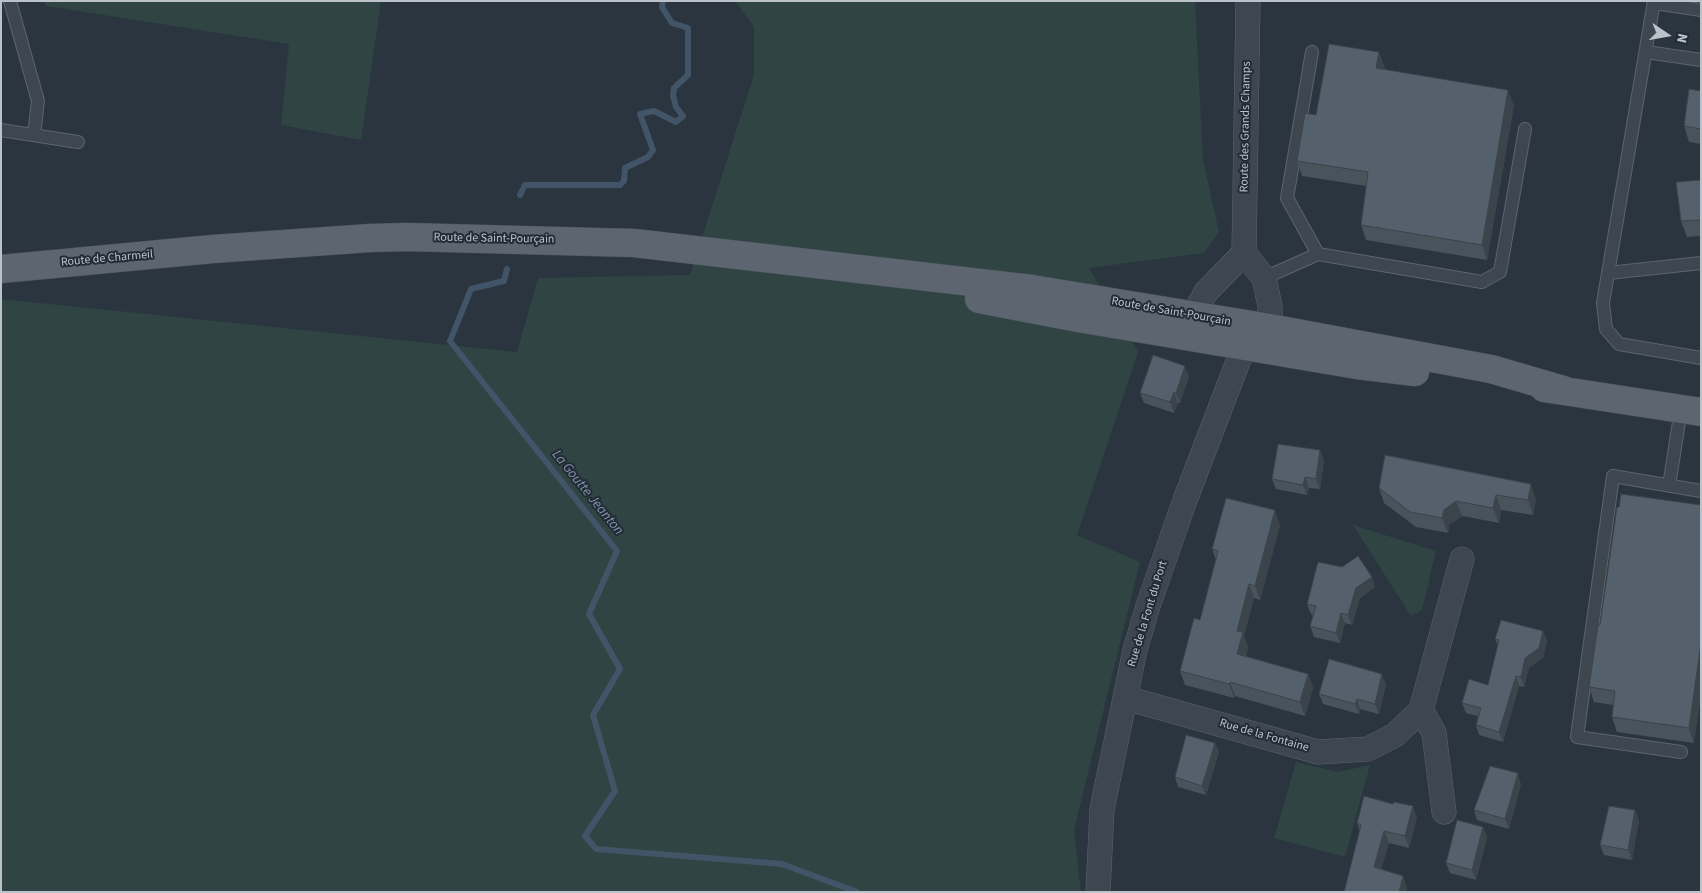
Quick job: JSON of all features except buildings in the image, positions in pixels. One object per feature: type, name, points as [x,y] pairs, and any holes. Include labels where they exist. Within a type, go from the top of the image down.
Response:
[{"type":"main road","name":"Route de Saint-Pourçain","points":[[213,249],[407,237],[634,243],[1032,289],[1192,326],[1244,346],[1357,366],[1563,390],[1691,411]]},
{"type":"main road","name":"Route de Charmeil","points":[[1,269],[213,249]]},
{"type":"main road","name":"Route de Saint-Pourçain","points":[[1192,326],[1270,328],[1491,370],[1563,390]]},
{"type":"street","name":"Route des Grands Champs","points":[[1244,253],[1248,1]]},
{"type":"street","points":[[1192,326],[1206,292],[1244,253],[1264,278],[1270,306],[1270,328],[1244,346]]},
{"type":"street","name":"Rue de la Font du Port","points":[[1098,892],[1102,809],[1135,650],[1148,606],[1185,500],[1244,346]]},
{"type":"street","name":"Rue de la Fontaine","points":[[1126,698],[1318,752],[1368,749],[1396,735],[1421,710],[1462,559]]},
{"type":"street","points":[[1421,710],[1434,733],[1444,812]]},
{"type":"lane","points":[[10,1],[38,101],[34,135]]},
{"type":"lane","points":[[1701,10],[1654,2],[1603,303],[1606,328],[1619,344],[1701,358]]},
{"type":"lane","points":[[1312,52],[1287,198],[1318,254]]},
{"type":"lane","points":[[1646,52],[1701,60]]},
{"type":"lane","points":[[1264,278],[1318,254],[1482,282],[1500,272],[1525,129]]},
{"type":"lane","points":[[1,130],[78,142]]},
{"type":"lane","points":[[1608,273],[1701,264]]},
{"type":"lane","points":[[1669,486],[1691,411]]},
{"type":"lane","points":[[1681,752],[1577,737],[1613,476],[1701,491]]},
{"type":"green space","points":[[44,1],[381,1],[361,140],[281,125],[289,44],[46,6]]},
{"type":"green space","points":[[735,1],[1195,1],[1203,159],[1219,232],[1204,253],[1089,268],[1138,352],[1077,535],[1140,562],[1074,830],[1081,892],[1,892],[1,299],[517,352],[538,278],[690,275],[754,75],[754,27]]},
{"type":"green space","points":[[1353,525],[1436,551],[1422,610],[1411,616]]},
{"type":"green space","points":[[1296,762],[1338,772],[1370,765],[1345,857],[1274,838]]},
{"type":"waterway","name":"La Goutte Jeanton","points":[[520,195],[525,185],[620,185],[624,181],[625,168],[648,157],[653,150],[640,114],[654,111],[676,122],[683,116],[676,107],[673,96],[674,88],[688,75],[688,28],[672,23],[662,7],[663,1]]},
{"type":"waterway","name":"La Goutte Jeanton","points":[[507,269],[504,281],[471,289],[450,341],[617,551],[589,614],[620,669],[593,715],[615,791],[585,836],[596,849],[782,864],[857,892]]}]
